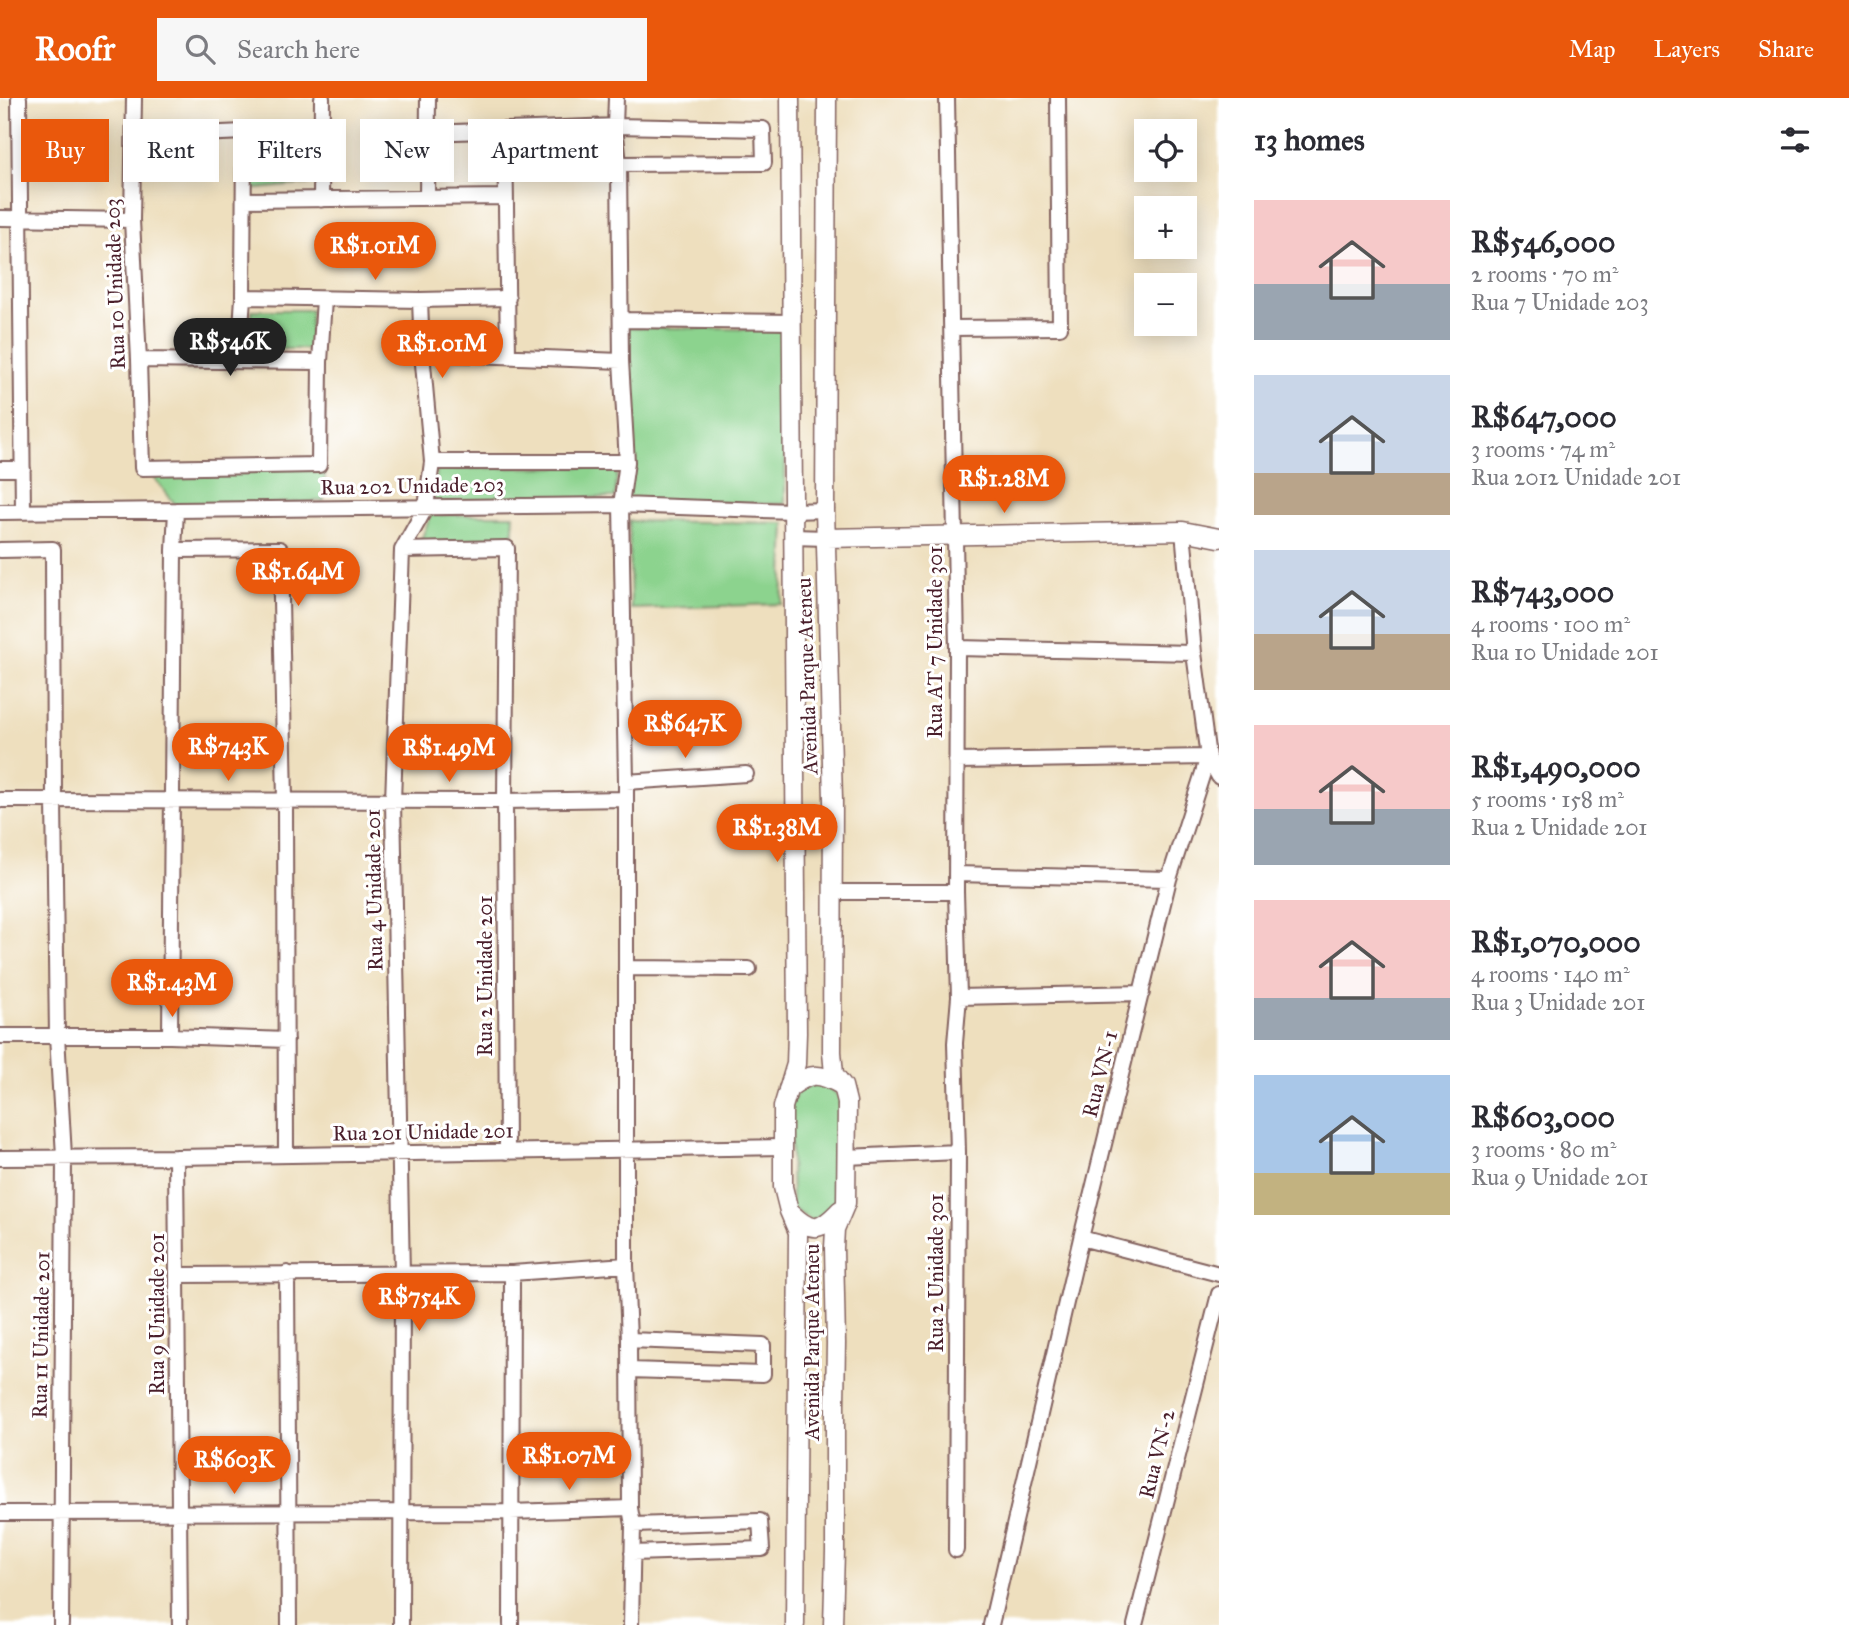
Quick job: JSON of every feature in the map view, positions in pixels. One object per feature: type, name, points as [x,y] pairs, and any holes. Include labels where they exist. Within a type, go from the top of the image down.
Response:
[{"type":"street","points":[[19,98],[23,512]]},
{"type":"street","name":"Rua 10 Unidade 203","points":[[134,98],[134,119]]},
{"type":"street","points":[[322,98],[322,119]]},
{"type":"street","points":[[428,98],[428,119]]},
{"type":"street","points":[[615,119],[616,98]]},
{"type":"street","name":"Avenida Parque Ateneu","points":[[790,98],[797,1033],[796,1064],[783,1107],[783,1187],[798,1232],[795,1625]]},
{"type":"street","name":"Avenida Parque Ateneu","points":[[827,98],[825,510],[832,799],[832,1052],[834,1074],[843,1086],[847,1102],[846,1203],[835,1229],[834,1248],[836,1343],[833,1625]]},
{"type":"street","name":"Rua AT 7 Unidade 301","points":[[947,98],[956,535],[956,892],[959,997]]},
{"type":"street","points":[[952,328],[1060,327],[1059,98]]},
{"type":"street","points":[[623,126],[763,129],[764,163],[623,164]]},
{"type":"street","name":"Rua 10 Unidade 203","points":[[133,182],[132,220],[142,468],[319,465],[320,362]]},
{"type":"street","points":[[239,360],[243,297],[244,182]]},
{"type":"street","points":[[321,182],[321,200]]},
{"type":"street","points":[[427,182],[427,198]]},
{"type":"street","points":[[505,182],[508,356]]},
{"type":"street","points":[[619,182],[621,361],[627,462],[621,505],[626,782],[626,1265],[630,1508],[633,1525],[631,1625]]},
{"type":"street","points":[[244,200],[505,197]]},
{"type":"street","points":[[0,219],[132,220]]},
{"type":"street","points":[[243,297],[420,300],[508,298]]},
{"type":"street","points":[[139,360],[320,362],[324,299]]},
{"type":"street","name":"Rua 202 Unidade 203","points":[[420,300],[432,462],[426,507]]},
{"type":"street","points":[[621,320],[792,322]]},
{"type":"street","points":[[422,353],[621,361]]},
{"type":"street","points":[[432,462],[627,462]]},
{"type":"street","points":[[0,468],[23,469]]},
{"type":"street","name":"Rua 202 Unidade 203","points":[[0,512],[621,505],[825,510]]},
{"type":"street","name":"Rua 4 Unidade 201","points":[[401,1625],[402,1275],[393,801],[402,550],[426,507]]},
{"type":"street","points":[[170,1037],[176,510]]},
{"type":"street","points":[[793,537],[1183,531],[1219,538]]},
{"type":"street","name":"Rua VN-1","points":[[991,1625],[1170,879],[1208,757],[1194,653],[1183,531]]},
{"type":"street","name":"Rua 2 Unidade 201","points":[[402,550],[507,548],[507,1152]]},
{"type":"street","points":[[0,550],[54,549],[57,1036],[64,1156]]},
{"type":"street","points":[[174,550],[279,549],[285,801],[286,1155]]},
{"type":"street","points":[[957,648],[1194,653]]},
{"type":"street","points":[[957,761],[1208,757],[1219,777]]},
{"type":"street","points":[[626,782],[746,774]]},
{"type":"street","points":[[0,800],[625,799]]},
{"type":"street","points":[[956,874],[1170,879]]},
{"type":"street","points":[[832,892],[956,892]]},
{"type":"street","points":[[625,968],[749,969]]},
{"type":"street","points":[[959,997],[1142,993]]},
{"type":"street","name":"Rua 2 Unidade 301","points":[[956,1550],[958,1152],[955,1043],[959,997]]},
{"type":"street","points":[[0,1036],[286,1040]]},
{"type":"street","points":[[788,1089],[805,1076],[825,1076],[843,1086]]},
{"type":"street","name":"Rua 201 Unidade 201","points":[[0,1158],[783,1147]]},
{"type":"street","points":[[846,1157],[958,1152]]},
{"type":"street","name":"Rua 11 Unidade 201","points":[[61,1625],[64,1156]]},
{"type":"street","name":"Rua 9 Unidade 201","points":[[176,1157],[180,1625]]},
{"type":"street","points":[[789,1211],[802,1224],[813,1228],[827,1224],[846,1203]]},
{"type":"street","points":[[1082,1238],[1219,1274]]},
{"type":"street","points":[[178,1275],[512,1273],[626,1265]]},
{"type":"street","points":[[287,1273],[289,1625]]},
{"type":"street","points":[[511,1625],[512,1273]]},
{"type":"street","name":"Rua VN-2","points":[[1135,1625],[1219,1294]]},
{"type":"street","points":[[629,1340],[763,1345],[763,1374],[629,1370]]},
{"type":"street","points":[[0,1513],[179,1514],[630,1508]]},
{"type":"street","points":[[632,1553],[762,1549],[760,1521],[633,1525]]},
{"type":"green space","points":[[247,182],[308,182],[308,184],[247,190]]},
{"type":"green space","points":[[252,310],[311,310],[310,349],[252,349]]},
{"type":"green space","points":[[627,327],[786,330],[785,504],[628,502]]},
{"type":"green space","points":[[618,466],[615,497],[433,503],[437,469]]},
{"type":"green space","points":[[325,467],[324,501],[179,509],[148,470]]},
{"type":"green space","points":[[431,515],[514,515],[512,544],[419,545]]},
{"type":"green space","points":[[629,521],[785,523],[782,604],[631,609]]},
{"type":"green space","points":[[816,1084],[829,1088],[839,1097],[839,1207],[812,1221],[792,1208],[790,1106],[799,1090]]}]
